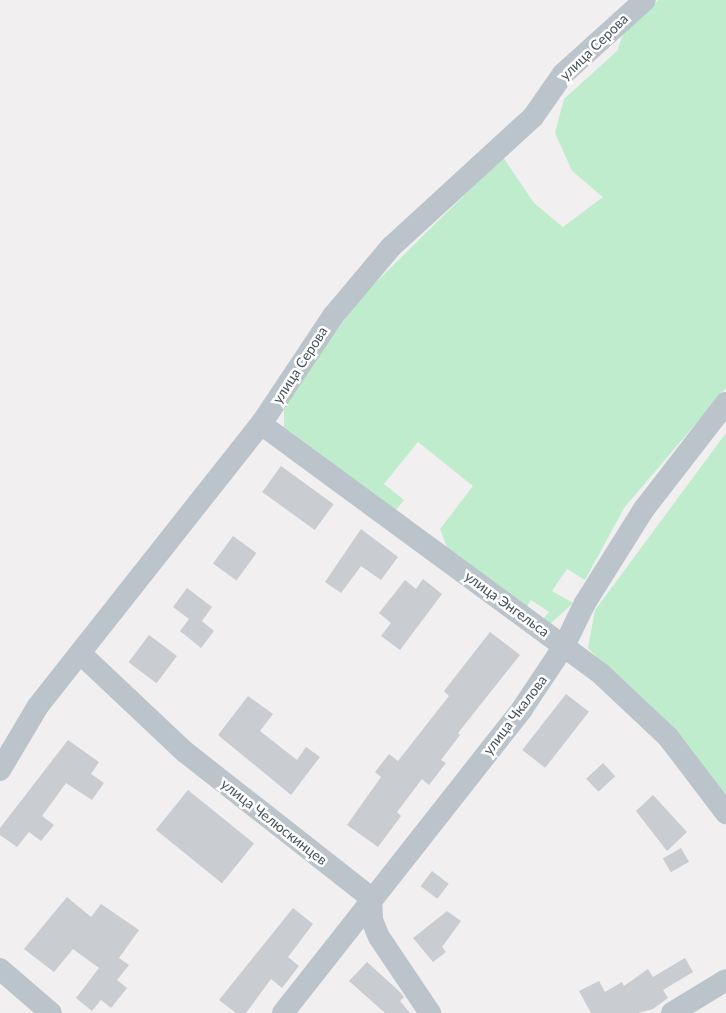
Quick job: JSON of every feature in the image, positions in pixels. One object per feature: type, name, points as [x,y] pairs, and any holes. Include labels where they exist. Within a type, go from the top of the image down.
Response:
[{"type":"street","name":"улица Серова","points":[[0,770],[38,706],[82,655],[261,424],[333,316],[392,247],[533,117],[563,74],[644,0]]},
{"type":"street","name":"улица Чкалова","points":[[283,1013],[371,898],[522,709],[564,646],[585,603],[644,509],[726,403]]},
{"type":"street","name":"улица Энгельса","points":[[261,424],[601,674],[668,738],[726,813]]},
{"type":"street","name":"улица Челюскинцев","points":[[82,655],[185,752],[371,898]]},
{"type":"street","points":[[371,898],[372,920],[379,937],[430,1013]]},
{"type":"street","points":[[0,969],[50,1013]]},
{"type":"street","points":[[672,1013],[726,980]]},
{"type":"green space","points":[[659,0],[726,0],[726,388],[624,508],[585,580],[567,569],[552,591],[573,603],[550,624],[542,620],[549,612],[531,600],[525,610],[450,555],[440,529],[473,486],[418,442],[384,484],[404,500],[395,511],[284,427],[284,402],[362,296],[503,157],[534,203],[563,227],[603,197],[572,171],[555,133],[564,99],[617,51],[624,32]]},
{"type":"green space","points":[[726,433],[726,807],[683,745],[588,648],[595,610]]},
{"type":"building","points":[[281,466],[334,504],[315,530],[262,492]]},
{"type":"building","points":[[361,529],[398,557],[381,580],[361,566],[341,593],[325,582]]},
{"type":"building","points":[[233,536],[256,553],[236,581],[213,564]]},
{"type":"building","points":[[423,579],[442,594],[400,650],[381,636],[391,623],[379,613],[405,580],[416,589]]},
{"type":"building","points":[[187,588],[212,607],[202,621],[214,631],[201,648],[180,631],[189,619],[173,607]]},
{"type":"building","points":[[490,632],[520,655],[458,733],[460,735],[441,760],[446,763],[429,785],[422,779],[397,812],[401,816],[378,847],[347,825],[381,777],[375,772],[389,754],[398,761],[449,696],[444,691]]},
{"type":"building","points":[[149,635],[177,656],[156,683],[129,662]]},
{"type":"building","points":[[566,694],[589,712],[545,768],[522,750]]},
{"type":"building","points":[[248,696],[273,714],[260,731],[297,760],[306,747],[320,757],[291,795],[218,735]]},
{"type":"building","points":[[68,740],[99,762],[91,774],[104,783],[92,800],[66,783],[42,816],[54,825],[41,841],[29,832],[17,847],[0,835],[0,828]]},
{"type":"building","points":[[603,763],[615,776],[598,792],[586,779]]},
{"type":"building","points":[[188,790],[254,843],[222,883],[156,830]]},
{"type":"building","points":[[653,795],[687,832],[667,851],[636,811]]},
{"type":"building","points":[[681,848],[689,862],[671,872],[663,858]]},
{"type":"building","points":[[432,871],[449,884],[437,899],[421,886]]},
{"type":"building","points":[[67,897],[91,917],[101,904],[139,930],[119,958],[129,965],[117,980],[127,988],[111,1008],[101,1000],[92,1011],[76,998],[99,968],[73,949],[54,972],[24,949]]},
{"type":"building","points":[[293,908],[313,924],[288,957],[299,966],[282,988],[271,979],[246,1013],[236,1013],[219,1000]]},
{"type":"building","points":[[447,911],[461,921],[442,947],[446,952],[433,962],[413,938]]},
{"type":"building","points":[[685,958],[693,972],[663,990],[668,998],[653,1009],[638,1013],[591,1013],[579,991],[599,981],[605,992],[622,982],[624,986],[648,969],[653,977]]},
{"type":"building","points":[[367,962],[400,992],[404,997],[400,1001],[410,1013],[385,1013],[349,981]]}]
